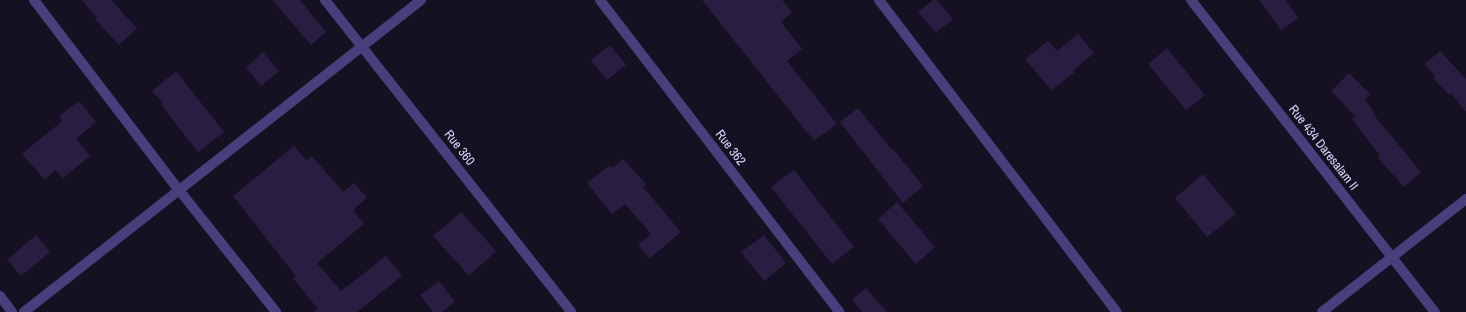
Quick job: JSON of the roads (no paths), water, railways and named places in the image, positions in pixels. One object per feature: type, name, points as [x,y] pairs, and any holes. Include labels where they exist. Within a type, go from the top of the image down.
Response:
[{"type":"street","points":[[34,0],[179,190],[276,312]]},
{"type":"street","name":"Rue 360","points":[[325,0],[571,312]]},
{"type":"street","points":[[24,312],[421,0]]},
{"type":"street","name":"Rue 362","points":[[600,0],[839,312]]},
{"type":"street","points":[[879,0],[1117,312]]},
{"type":"street","name":"Rue 434 Daresalam II","points":[[1191,0],[1435,312]]},
{"type":"street","points":[[1322,312],[1466,199]]},
{"type":"street","points":[[0,296],[12,312]]}]
